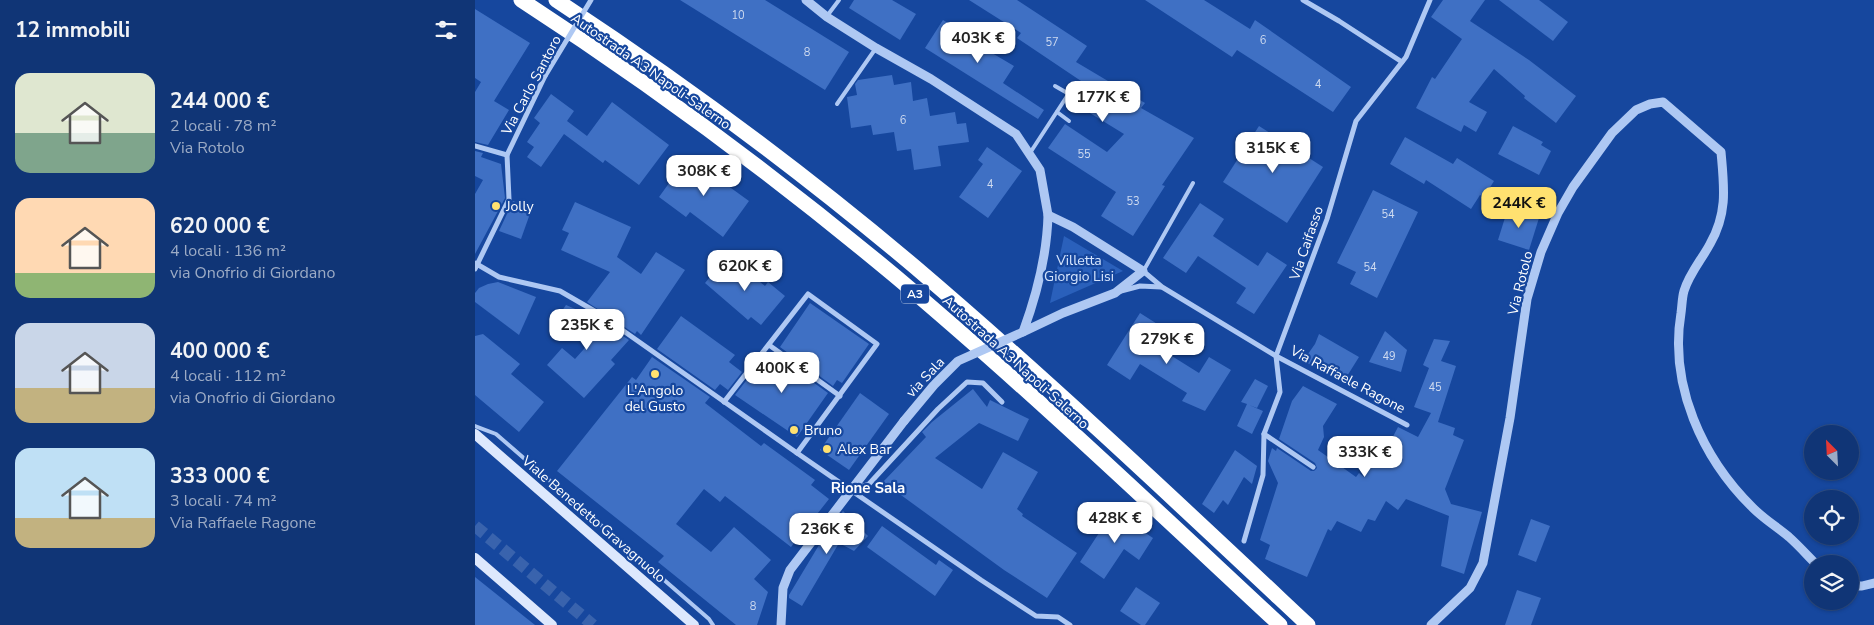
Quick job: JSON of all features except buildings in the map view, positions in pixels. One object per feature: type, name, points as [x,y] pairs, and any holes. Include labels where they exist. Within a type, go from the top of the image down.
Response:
[{"type":"highway","name":"Autostrada A3 Napoli-Salerno","points":[[521,0],[653,90],[713,134],[813,210],[896,278],[1052,415],[1280,625]]},
{"type":"highway","name":"Autostrada A3 Napoli-Salerno","points":[[556,0],[656,68],[787,164],[915,268],[1063,397],[1308,625]]},
{"type":"main road","name":"Viale Benedetto Gravagnuolo","points":[[475,434],[694,625]]},
{"type":"main road","points":[[475,558],[552,625]]},
{"type":"street","name":"Via Carlo Santoro","points":[[507,155],[545,76],[591,0]]},
{"type":"street","points":[[806,0],[827,17],[876,48],[931,79],[1009,129],[1016,134],[1030,153],[1040,170],[1048,215],[1047,241],[1035,302],[1023,332]]},
{"type":"street","points":[[1303,0],[1402,62]]},
{"type":"street","name":"Via Caifasso","points":[[1277,356],[1327,219],[1356,121],[1406,57],[1430,0]]},
{"type":"street","name":"Via Rotolo","points":[[1431,625],[1470,588],[1483,563],[1510,418],[1527,299],[1541,252],[1558,213],[1592,158],[1612,133],[1637,110],[1650,104],[1663,102],[1721,152],[1725,194],[1722,216],[1711,243],[1684,290],[1678,327],[1679,366],[1689,409],[1702,439],[1725,474],[1753,508],[1790,538],[1807,555]]},
{"type":"street","points":[[475,146],[507,155],[509,199],[476,265],[499,277],[560,291],[599,313],[981,580],[1036,616],[1058,617],[1071,625]]},
{"type":"street","name":"Via Raffaele Ragone","points":[[1048,215],[1073,227],[1143,271],[1162,287],[1277,356],[1407,425]]},
{"type":"street","points":[[1115,293],[1143,271]]},
{"type":"street","points":[[1023,332],[1063,313],[1115,293],[1140,286],[1162,287]]},
{"type":"street","points":[[724,402],[807,294],[877,344],[797,453]]},
{"type":"street","name":"via Sala","points":[[851,490],[904,421],[934,385],[958,361],[1023,332]]},
{"type":"street","points":[[769,345],[840,396]]},
{"type":"street","name":"Via Raffaele Ragone","points":[[1244,541],[1263,475],[1264,434],[1280,392],[1277,356]]},
{"type":"street","points":[[781,625],[783,588],[790,570],[851,490],[869,484],[938,409],[967,382],[983,383],[1001,402]]},
{"type":"street","points":[[1264,434],[1313,467]]},
{"type":"street","points":[[1859,586],[1874,583]]},
{"type":"lane","points":[[827,17],[839,0]]},
{"type":"lane","points":[[837,104],[876,48]]},
{"type":"lane","points":[[1055,86],[1069,94]]},
{"type":"lane","points":[[1030,153],[1073,87]]},
{"type":"lane","points":[[1057,112],[1069,121]]},
{"type":"lane","points":[[1143,271],[1193,183]]},
{"type":"lane","points":[[475,426],[496,434],[709,619],[713,625]]},
{"type":"green space","name":"Villetta Giorgio Lisi","points":[[1064,236],[1123,271],[1050,303]]},
{"type":"tunnel","points":[[475,526],[593,625]]},
{"type":"place","name":"Jolly","points":[[496,206]]},
{"type":"place","name":"L'Angolo del Gusto","points":[[655,374]]},
{"type":"place","name":"Bruno","points":[[794,430]]},
{"type":"place","name":"Alex Bar","points":[[827,449]]},
{"type":"district","name":"Rione Sala","points":[[868,488]]}]
